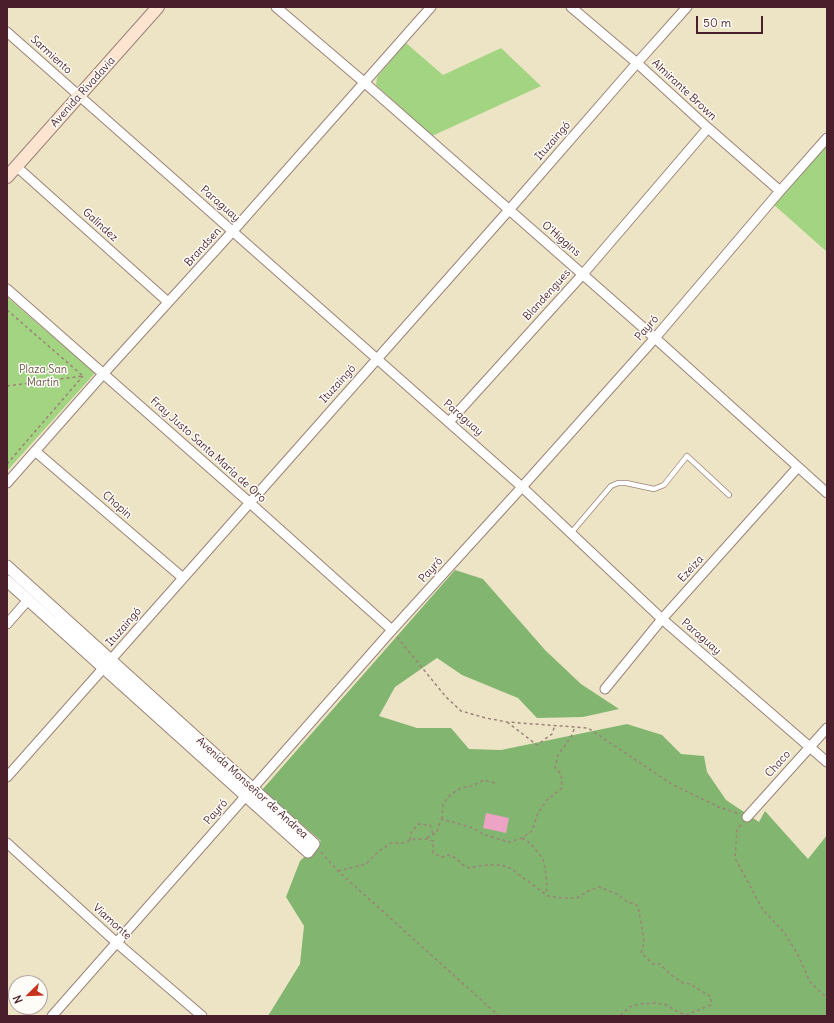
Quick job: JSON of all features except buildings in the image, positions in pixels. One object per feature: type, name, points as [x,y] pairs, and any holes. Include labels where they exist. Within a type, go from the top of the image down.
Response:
[{"type":"main road","name":"Avenida Rivadavia","points":[[7,178],[158,7]]},
{"type":"street","name":"O'Higgins","points":[[276,7],[656,338],[827,493]]},
{"type":"street","name":"Brandsen","points":[[7,483],[431,7]]},
{"type":"street","name":"Almirante Brown","points":[[572,7],[780,191]]},
{"type":"street","name":"Ituzaingó","points":[[7,777],[687,7]]},
{"type":"street","name":"Sarmiento","points":[[7,32],[80,96]]},
{"type":"street","name":"Paraguay","points":[[80,96],[522,487],[662,619],[827,762]]},
{"type":"street","name":"Blandengues","points":[[449,422],[582,274],[708,128]]},
{"type":"street","name":"Payró","points":[[52,1016],[392,630],[656,338],[780,191],[827,138]]},
{"type":"street","name":"Galíndez","points":[[16,167],[168,302]]},
{"type":"street","name":"Fray Justo Santa María de Oro","points":[[7,289],[104,373],[392,630]]},
{"type":"street","name":"Chopin","points":[[35,450],[183,578]]},
{"type":"street","name":"Ezeiza","points":[[605,689],[662,619],[798,467]]},
{"type":"street","name":"Avenida Monseñor de Andrea","points":[[7,566],[107,664],[250,792],[308,852],[314,844]]},
{"type":"street","name":"Avenida Monseñor de Andrea","points":[[7,581],[28,600],[107,664]]},
{"type":"street","points":[[7,624],[28,600]]},
{"type":"street","name":"Chaco","points":[[747,817],[827,728]]},
{"type":"street","name":"Viamonte","points":[[7,843],[117,943],[202,1016]]},
{"type":"lane","points":[[571,533],[611,486],[618,483],[626,483],[654,489],[664,485],[687,456],[729,495]]},
{"type":"path","points":[[7,310],[83,376]]},
{"type":"path","points":[[7,386],[83,376]]},
{"type":"path","points":[[7,464],[83,376]]},
{"type":"path","points":[[392,630],[446,697],[461,710],[486,718],[507,722],[588,728],[673,785],[721,808],[747,817],[737,830],[735,858],[763,910],[784,932],[798,955],[810,982],[827,998]]},
{"type":"path","points":[[507,722],[537,745],[552,734],[556,725]]},
{"type":"path","points":[[442,819],[473,828],[485,835],[509,842],[522,838],[532,830],[538,813],[547,800],[562,788],[561,774],[554,767],[558,755],[571,736],[575,727]]},
{"type":"path","points":[[427,839],[437,832],[442,819],[443,804],[450,795],[461,788],[472,786],[484,780],[498,784]]},
{"type":"path","points":[[410,840],[411,833],[418,824],[430,825],[434,834]]},
{"type":"path","points":[[522,838],[530,843],[543,859],[546,874],[546,894]]},
{"type":"path","points":[[338,871],[366,864],[391,843],[404,843],[414,839],[427,839],[433,841],[433,853],[442,857],[448,855],[456,858],[463,865],[470,868],[484,865],[501,865],[510,868],[548,896],[577,898],[588,891],[599,887],[615,894],[629,903],[633,903],[638,906],[642,928],[644,943],[641,953],[653,964],[660,964],[670,974],[683,983],[690,984],[711,997],[711,1006],[686,1015],[667,1005],[655,1003],[641,1004],[629,1007],[624,1013],[618,1016]]},
{"type":"path","points":[[314,844],[338,871],[499,1016]]},
{"type":"green space","points":[[406,43],[443,75],[501,48],[541,86],[432,136],[376,85],[377,77]]},
{"type":"green space","points":[[827,143],[827,252],[773,204]]},
{"type":"green space","name":"Plaza San Martín","points":[[7,297],[95,373],[7,471]]},
{"type":"green space","points":[[455,570],[483,579],[545,650],[581,684],[619,709],[583,717],[537,718],[518,698],[462,675],[437,658],[395,687],[379,716],[417,728],[451,728],[469,749],[501,750],[627,724],[662,735],[681,754],[704,756],[707,772],[726,800],[759,822],[765,811],[808,859],[827,835],[827,1016],[268,1016],[300,964],[304,926],[286,897],[300,861],[321,841],[262,790]]}]
